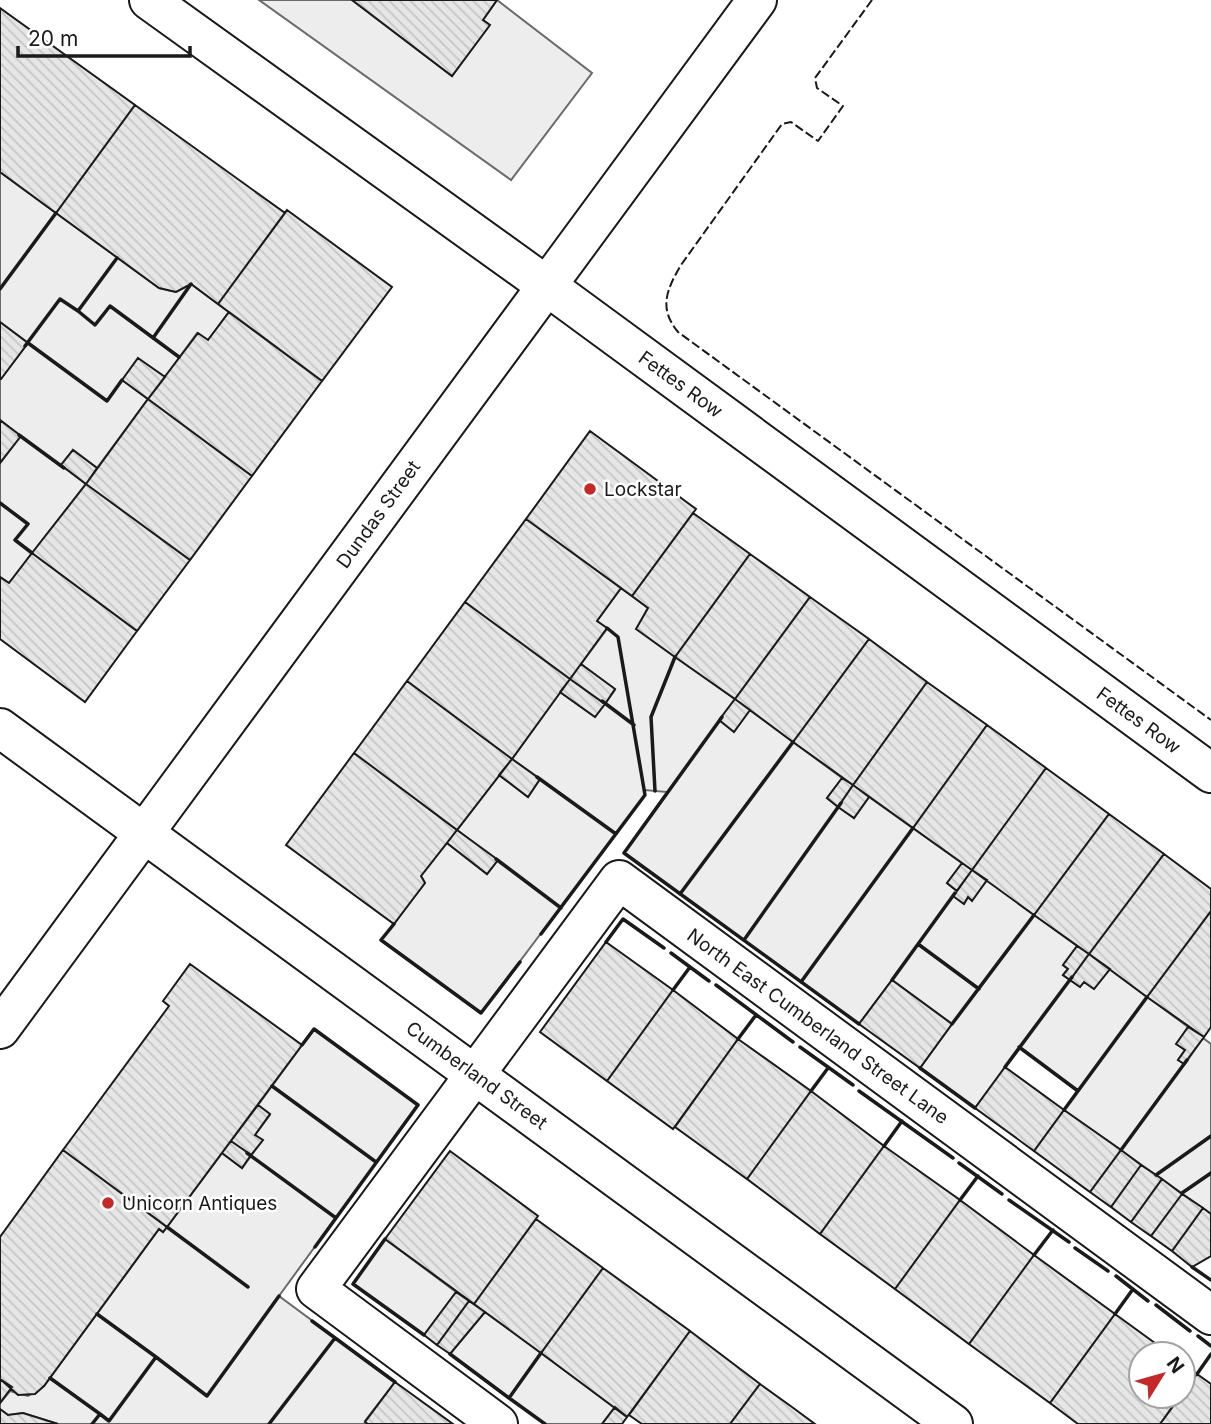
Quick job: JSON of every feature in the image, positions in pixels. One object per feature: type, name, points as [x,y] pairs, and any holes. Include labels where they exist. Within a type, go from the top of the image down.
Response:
[{"type":"street","name":"Fettes Row","points":[[149,0],[547,286],[1211,773]]},
{"type":"street","name":"Dundas Street","points":[[0,1029],[757,0]]},
{"type":"street","name":"Cumberland Street","points":[[0,728],[953,1424]]},
{"type":"street","name":"North East Cumberland Street Lane","points":[[475,1074],[619,880],[1211,1315]]},
{"type":"street","points":[[475,1074],[316,1289],[498,1424]]},
{"type":"shaded area","points":[[259,0],[352,0],[452,76],[489,25],[483,20],[497,0],[592,73],[511,180]]},
{"type":"shaded area","points":[[0,172],[159,288],[176,292],[191,284],[229,312],[208,340],[197,333],[165,377],[138,359],[123,380],[148,399],[97,468],[73,450],[61,465],[86,484],[9,583],[0,577],[0,463],[20,436],[0,420],[0,380],[28,343],[0,322]]},
{"type":"shaded area","points":[[621,588],[648,608],[637,629],[735,699],[720,720],[750,710],[842,778],[827,798],[854,818],[869,797],[962,863],[947,883],[957,891],[964,903],[968,897],[972,900],[987,880],[1077,946],[1063,965],[1068,969],[1063,975],[1080,987],[1084,982],[1094,989],[1110,969],[1188,1027],[1177,1044],[1185,1050],[1178,1060],[1185,1064],[1203,1038],[1211,1044],[1211,1214],[1064,1110],[1077,1091],[1020,1048],[975,1108],[920,1068],[952,1024],[892,980],[859,1024],[624,853],[667,792],[645,790],[645,795],[481,1013],[381,940],[425,883],[421,876],[447,843],[487,874],[497,861],[457,830],[499,775],[528,797],[540,779],[512,759],[560,692],[595,717],[615,690],[581,664],[607,629],[597,621]]},
{"type":"shaded area","points":[[314,1029],[418,1105],[279,1296],[395,1382],[365,1421],[368,1424],[58,1424],[23,1413],[8,1415],[0,1409],[0,1403],[10,1391],[28,1396],[44,1386],[159,1229],[163,1232],[222,1153],[242,1168],[262,1141],[255,1135],[270,1115],[258,1105]]},
{"type":"shaded area","points":[[385,1239],[456,1292],[424,1335],[353,1284]]},
{"type":"shaded area","points":[[485,1312],[615,1407],[602,1424],[545,1424],[450,1354]]},
{"type":"building","points":[[352,0],[497,0],[483,20],[490,25],[452,76]]},
{"type":"building","points":[[0,8],[135,105],[56,213],[0,172]]},
{"type":"building","points":[[135,105],[285,213],[218,304],[191,284],[176,292],[159,288],[56,213]]},
{"type":"building","points":[[287,210],[392,287],[322,381],[218,304]]},
{"type":"building","points":[[229,312],[322,381],[252,476],[148,399],[198,333],[208,340]]},
{"type":"building","points":[[0,322],[28,343],[1,379],[0,379]]},
{"type":"building","points":[[138,358],[165,377],[148,399],[122,380]]},
{"type":"building","points":[[148,399],[252,476],[190,560],[86,484]]},
{"type":"building","points":[[0,420],[21,436],[0,463]]},
{"type":"building","points":[[590,431],[696,509],[632,596],[526,519]]},
{"type":"building","points":[[73,450],[97,468],[86,484],[61,465]]},
{"type":"building","points":[[86,484],[190,560],[137,631],[32,553]]},
{"type":"building","points":[[693,513],[750,554],[675,657],[636,629],[648,608],[632,596]]},
{"type":"building","points":[[526,519],[621,588],[597,621],[607,628],[570,679],[465,602]]},
{"type":"building","points":[[32,553],[137,631],[85,702],[0,639],[0,577],[9,583]]},
{"type":"building","points":[[750,554],[810,597],[735,699],[675,657]]},
{"type":"building","points":[[810,597],[869,639],[793,742],[735,699]]},
{"type":"building","points":[[465,602],[570,679],[512,759],[407,681]]},
{"type":"building","points":[[869,639],[927,682],[853,785],[793,742]]},
{"type":"building","points":[[581,664],[615,689],[605,704],[570,679]]},
{"type":"building","points":[[570,679],[605,704],[595,717],[560,692]]},
{"type":"building","points":[[407,681],[512,759],[457,830],[354,753]]},
{"type":"building","points":[[927,682],[987,725],[913,828],[853,785]]},
{"type":"building","points":[[735,699],[750,710],[734,732],[719,720]]},
{"type":"building","points":[[987,725],[1046,768],[972,870],[913,828]]},
{"type":"building","points":[[354,753],[457,830],[421,876],[425,883],[394,924],[286,845]]},
{"type":"building","points":[[512,759],[540,779],[528,797],[499,775]]},
{"type":"building","points":[[1046,768],[1109,814],[1034,915],[972,870]]},
{"type":"building","points":[[842,778],[853,785],[838,807],[827,798]]},
{"type":"building","points":[[853,785],[869,797],[854,818],[838,807]]},
{"type":"building","points":[[1109,814],[1164,854],[1089,954],[1034,915]]},
{"type":"building","points":[[457,830],[498,860],[487,874],[447,843]]},
{"type":"building","points":[[1164,854],[1211,889],[1211,911],[1147,997],[1089,954]]},
{"type":"building","points":[[962,863],[972,870],[957,891],[947,883]]},
{"type":"building","points":[[972,870],[987,880],[972,901],[968,897],[964,904],[953,896]]},
{"type":"building","points":[[1211,911],[1211,1027],[1204,1037],[1147,997]]},
{"type":"building","points":[[606,942],[673,990],[607,1081],[540,1032]]},
{"type":"building","points":[[1077,946],[1089,954],[1070,980],[1063,975],[1068,969],[1063,965]]},
{"type":"building","points":[[1089,954],[1110,969],[1094,989],[1084,982],[1080,987],[1070,980]]},
{"type":"building","points":[[190,964],[302,1045],[167,1227],[63,1150],[169,1006],[163,1001]]},
{"type":"building","points":[[892,980],[952,1024],[920,1068],[859,1024]]},
{"type":"building","points":[[673,990],[738,1039],[673,1129],[607,1081]]},
{"type":"building","points":[[1188,1027],[1204,1037],[1184,1064],[1178,1060],[1185,1050],[1176,1044]]},
{"type":"building","points":[[738,1039],[811,1091],[747,1179],[675,1127]]},
{"type":"building","points":[[1005,1067],[1064,1110],[1034,1151],[975,1108]]},
{"type":"building","points":[[811,1091],[884,1146],[820,1234],[747,1179]]},
{"type":"building","points":[[258,1105],[270,1114],[255,1135],[263,1140],[251,1155],[231,1141]]},
{"type":"building","points":[[1064,1110],[1121,1150],[1090,1192],[1034,1151]]},
{"type":"building","points":[[231,1141],[251,1155],[242,1168],[222,1153]]},
{"type":"building","points":[[884,1146],[960,1200],[895,1289],[820,1234]]},
{"type":"building","points":[[63,1150],[167,1227],[163,1232],[159,1229],[44,1386],[35,1394],[18,1395],[0,1379],[0,1237]]},
{"type":"building","points":[[1121,1150],[1141,1165],[1111,1207],[1090,1192]]},
{"type":"building","points":[[450,1151],[538,1216],[474,1304],[385,1239]]},
{"type":"building","points":[[1141,1165],[1162,1179],[1131,1222],[1111,1207]]},
{"type":"building","points":[[1162,1179],[1182,1194],[1151,1236],[1131,1222]]},
{"type":"building","points":[[1182,1194],[1203,1208],[1172,1251],[1151,1236]]},
{"type":"building","points":[[960,1200],[1034,1255],[969,1344],[895,1289]]},
{"type":"building","points":[[1203,1208],[1211,1214],[1211,1256],[1192,1267],[1172,1251]]},
{"type":"building","points":[[536,1219],[603,1268],[541,1353],[474,1304]]},
{"type":"building","points":[[1034,1255],[1115,1314],[1050,1403],[969,1344]]},
{"type":"building","points":[[603,1268],[690,1331],[627,1417],[541,1353]]},
{"type":"building","points":[[456,1292],[469,1301],[437,1345],[424,1335]]},
{"type":"building","points":[[469,1301],[485,1312],[450,1354],[437,1345]]},
{"type":"building","points":[[1115,1314],[1151,1340],[1127,1340],[1127,1410],[1170,1410],[1160,1424],[1078,1424],[1050,1403]]},
{"type":"building","points":[[690,1331],[760,1384],[730,1424],[642,1424],[629,1415]]},
{"type":"building","points":[[1197,1374],[1211,1384],[1211,1424],[1160,1424],[1170,1410],[1197,1410]]},
{"type":"building","points":[[0,1379],[12,1387],[0,1403]]},
{"type":"building","points":[[395,1382],[453,1424],[365,1422]]},
{"type":"building","points":[[760,1384],[792,1407],[815,1424],[730,1424]]},
{"type":"building","points":[[615,1407],[627,1417],[622,1424],[602,1424]]},
{"type":"building","points":[[0,1409],[8,1415],[23,1413],[58,1424],[0,1424]]},
{"type":"fence","points":[[872,0],[815,78],[817,88],[843,106],[818,141],[791,122],[782,124],[681,265],[669,290],[666,307],[668,315],[678,332],[1211,720]]},
{"type":"wall","points":[[0,289],[56,213]]},
{"type":"wall","points":[[25,346],[60,299],[78,311],[117,258]]},
{"type":"wall","points":[[153,338],[191,284]]},
{"type":"wall","points":[[78,311],[95,325],[110,306],[179,357]]},
{"type":"wall","points":[[28,343],[107,401],[122,380]]},
{"type":"wall","points":[[19,435],[64,468]]},
{"type":"wall","points":[[0,503],[28,524],[15,540],[32,553]]},
{"type":"wall","points":[[541,934],[645,795],[618,637],[607,628]]},
{"type":"wall","points":[[655,791],[651,717],[675,657]]},
{"type":"wall","points":[[602,701],[634,725]]},
{"type":"wall","points":[[722,717],[624,853],[859,1024]]},
{"type":"wall","points":[[680,894],[793,742]]},
{"type":"wall","points":[[537,777],[616,834]]},
{"type":"wall","points":[[744,940],[841,803]]},
{"type":"wall","points":[[801,982],[913,828]]},
{"type":"wall","points":[[496,859],[561,908]]},
{"type":"wall","points":[[892,980],[955,893]]},
{"type":"wall","points":[[952,1024],[1034,915]]},
{"type":"wall","points":[[606,942],[623,919],[664,948]]},
{"type":"wall","points":[[394,924],[381,940],[481,1013],[520,962]]},
{"type":"wall","points":[[918,944],[979,989]]},
{"type":"wall","points":[[671,953],[709,981]]},
{"type":"wall","points":[[673,990],[690,967]]},
{"type":"wall","points":[[1005,1067],[1072,977]]},
{"type":"wall","points":[[716,985],[793,1042]]},
{"type":"wall","points":[[1064,1110],[1147,997]]},
{"type":"wall","points":[[738,1039],[756,1015]]},
{"type":"wall","points":[[302,1045],[314,1029],[418,1105],[336,1218]]},
{"type":"wall","points":[[800,1047],[853,1085]]},
{"type":"wall","points":[[1019,1047],[1078,1091]]},
{"type":"wall","points":[[1121,1150],[1187,1060]]},
{"type":"wall","points":[[811,1091],[828,1068]]},
{"type":"wall","points":[[920,1068],[975,1108]]},
{"type":"wall","points":[[272,1086],[376,1162]]},
{"type":"wall","points":[[859,1091],[953,1158]]},
{"type":"wall","points":[[884,1146],[902,1121]]},
{"type":"wall","points":[[1156,1175],[1211,1136]]},
{"type":"wall","points":[[247,1153],[336,1218],[315,1247]]},
{"type":"wall","points":[[959,1163],[1002,1194]]},
{"type":"wall","points":[[1182,1193],[1211,1173]]},
{"type":"wall","points":[[960,1200],[978,1176]]},
{"type":"wall","points":[[1009,1200],[1069,1242]]},
{"type":"wall","points":[[167,1227],[248,1287]]},
{"type":"wall","points":[[1034,1255],[1053,1230]]},
{"type":"wall","points":[[385,1239],[353,1284],[424,1335]]},
{"type":"wall","points":[[1075,1248],[1108,1271]]},
{"type":"wall","points":[[1192,1267],[1211,1280]]},
{"type":"wall","points":[[1116,1276],[1148,1301]]},
{"type":"wall","points":[[1115,1314],[1133,1289]]},
{"type":"wall","points":[[92,1424],[100,1414],[109,1421],[156,1357],[207,1396],[279,1296]]},
{"type":"wall","points":[[1156,1305],[1190,1331]]},
{"type":"wall","points":[[97,1314],[156,1357]]},
{"type":"wall","points":[[312,1321],[395,1382]]},
{"type":"wall","points":[[1198,1336],[1211,1346]]},
{"type":"wall","points":[[269,1424],[335,1338]]},
{"type":"wall","points":[[541,1353],[509,1398],[545,1424]]},
{"type":"wall","points":[[450,1354],[509,1398]]},
{"type":"wall","points":[[1197,1374],[1211,1354]]},
{"type":"wall","points":[[50,1378],[100,1414]]},
{"type":"place","name":"Lockstar","points":[[590,489]]},
{"type":"place","name":"Unicorn Antiques","points":[[108,1203]]}]
